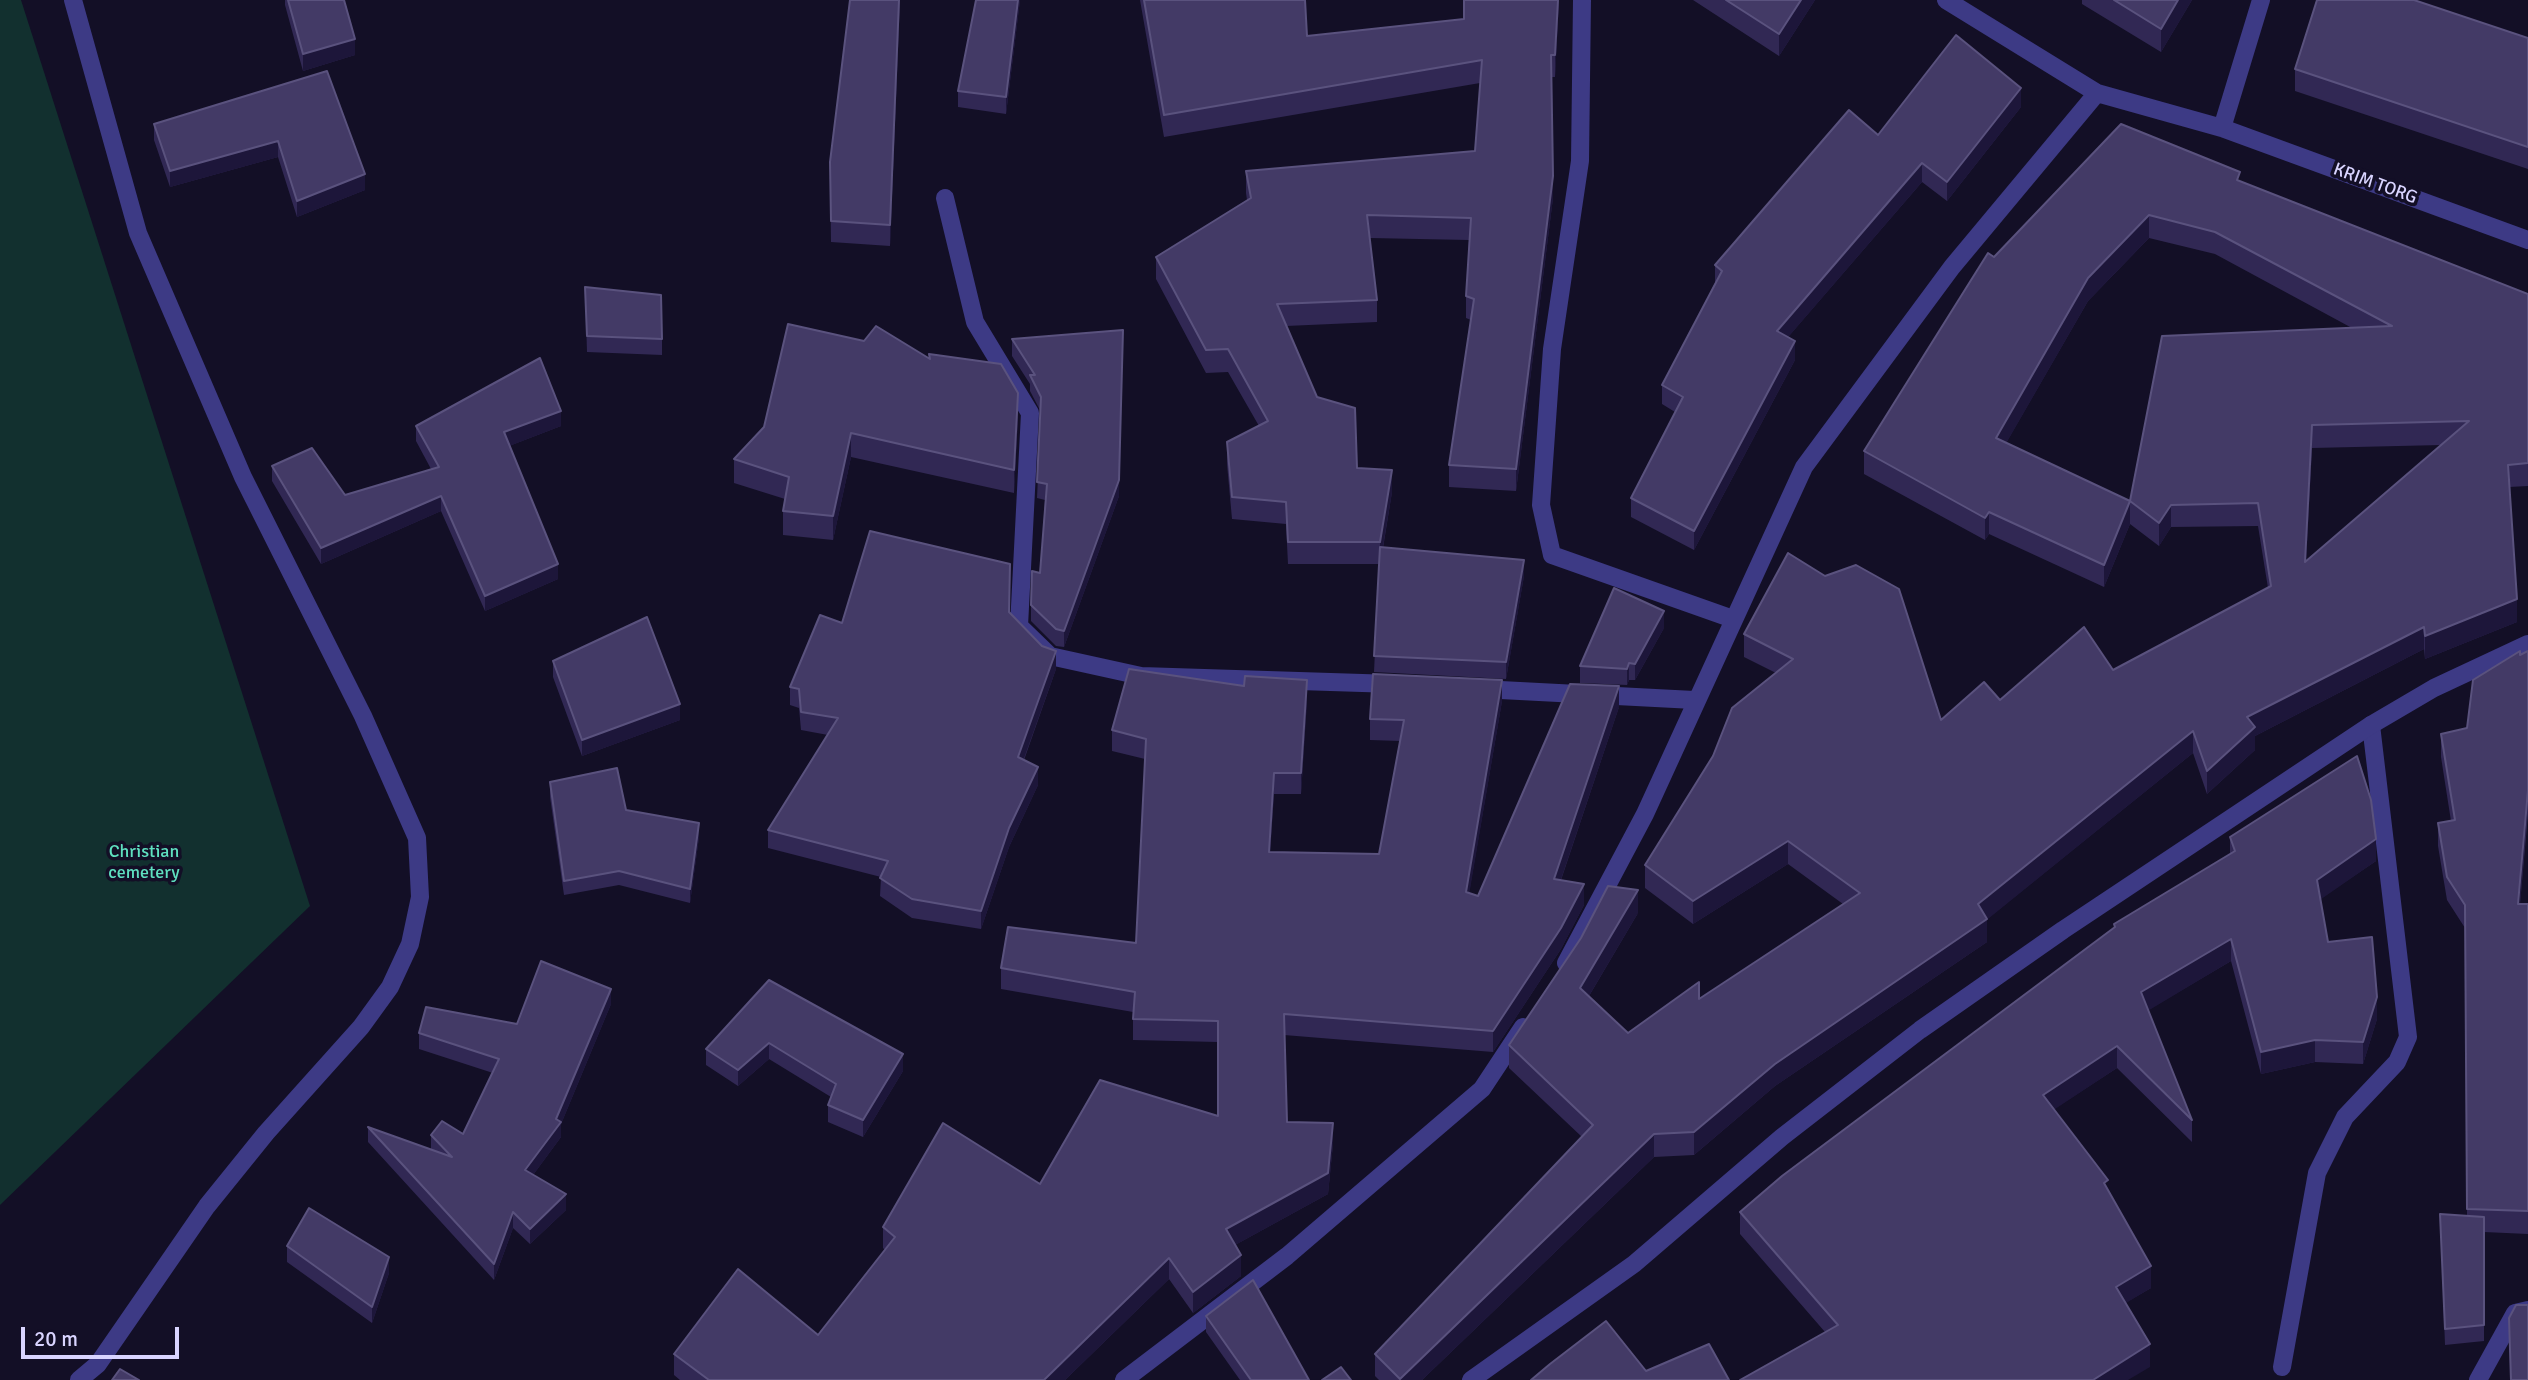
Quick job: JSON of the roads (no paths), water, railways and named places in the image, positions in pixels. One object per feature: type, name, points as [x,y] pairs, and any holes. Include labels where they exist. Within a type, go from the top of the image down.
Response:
[{"type":"street","points":[[73,0],[138,233],[243,477],[363,716],[417,838],[420,897],[410,944],[390,986],[361,1027],[224,1185],[98,1364],[79,1380]]},
{"type":"street","points":[[1581,0],[1580,161],[1552,349],[1541,505],[1552,555],[1733,619]]},
{"type":"street","name":"KRIM TORG","points":[[1946,0],[2097,93],[2222,128],[2528,240]]},
{"type":"street","points":[[2222,128],[2261,0]]},
{"type":"street","points":[[1556,977],[1571,954],[1645,814],[1694,700],[1804,467],[1952,267],[2097,93]]},
{"type":"street","points":[[944,198],[975,322],[1030,413],[1019,626],[1050,656],[1141,676],[1405,685]]},
{"type":"street","points":[[1471,1380],[1634,1264],[1782,1137],[1920,1030],[2210,830],[2371,725],[2434,688],[2528,644]]},
{"type":"street","points":[[1461,688],[1694,700]]},
{"type":"street","points":[[2282,1367],[2317,1173],[2344,1117],[2397,1062],[2408,1037],[2371,725]]},
{"type":"street","points":[[1124,1380],[1287,1256],[1482,1089],[1534,1010]]},
{"type":"street","points":[[2478,1380],[2515,1314],[2528,1310]]},
{"type":"park label","name":"Christian cemetery","points":[[144,862]]}]
